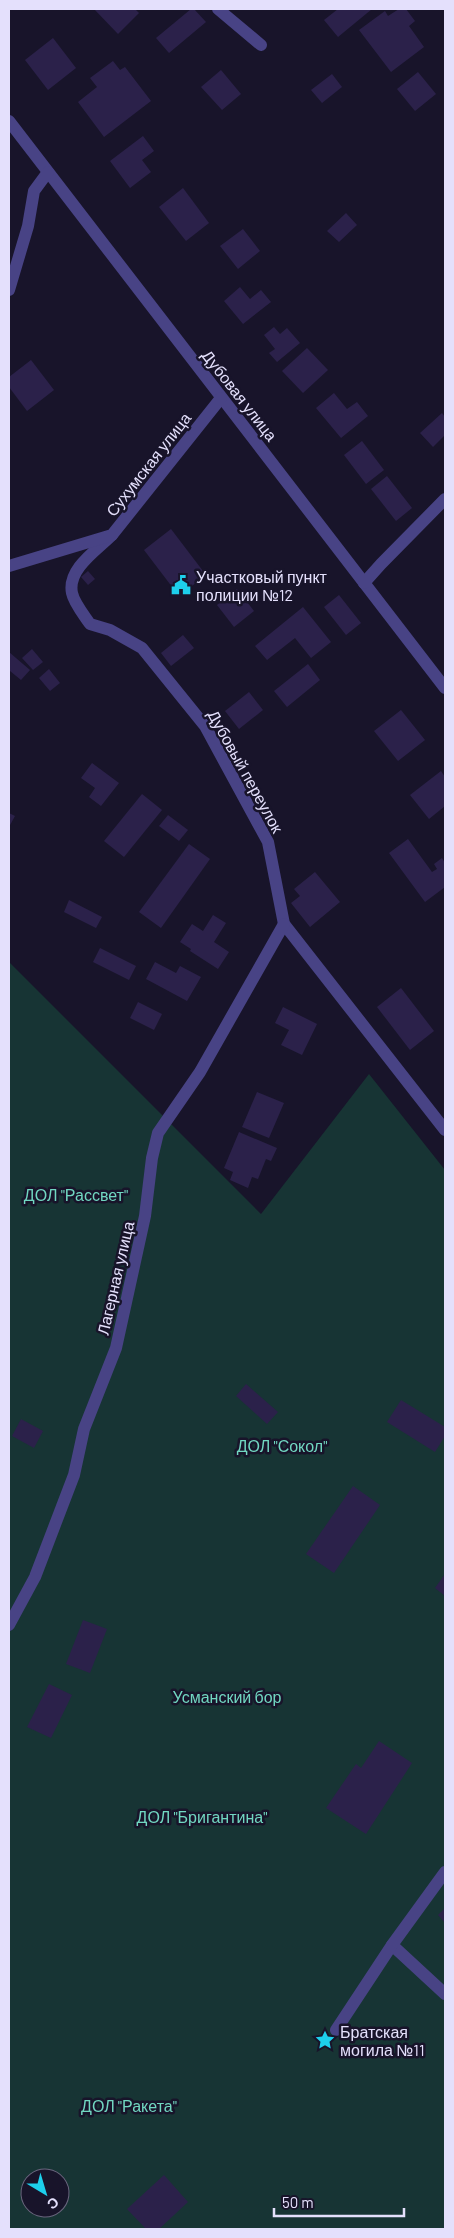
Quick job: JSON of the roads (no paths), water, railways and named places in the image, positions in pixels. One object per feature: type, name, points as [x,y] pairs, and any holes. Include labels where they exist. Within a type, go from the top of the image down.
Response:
[{"type":"street","points":[[218,9],[261,45]]},
{"type":"street","name":"Дубовая улица","points":[[9,121],[445,688]]},
{"type":"street","points":[[9,290],[28,226],[34,191],[48,172]]},
{"type":"street","name":"Сухумская улица","points":[[9,566],[112,535],[221,398]]},
{"type":"street","points":[[364,583],[445,499]]},
{"type":"street","name":"Дубовый переулок","points":[[112,535],[78,568],[71,580],[72,595],[90,624],[110,630],[142,648],[205,726],[268,842],[284,924],[445,1130]]},
{"type":"street","name":"Лагерная улица","points":[[9,1625],[35,1577],[74,1476],[84,1428],[116,1348],[145,1216],[152,1158],[158,1133],[200,1072],[284,924]]},
{"type":"street","points":[[336,2030],[392,1945],[445,1872]]},
{"type":"street","points":[[392,1945],[445,1994]]},
{"type":"place","name":"Участковый пункт полиции №12","points":[[181,585]]},
{"type":"place","name":"Братская могила №11","points":[[325,2040]]},
{"type":"park label","name":"ДОЛ \"Рассвет\"","points":[[76,1194]]},
{"type":"park label","name":"ДОЛ \"Сокол\"","points":[[282,1445]]},
{"type":"park label","name":"Усманский бор","points":[[227,1696]]},
{"type":"park label","name":"ДОЛ \"Бригантина\"","points":[[202,1816]]},
{"type":"park label","name":"ДОЛ \"Ракета\"","points":[[129,2105]]}]
